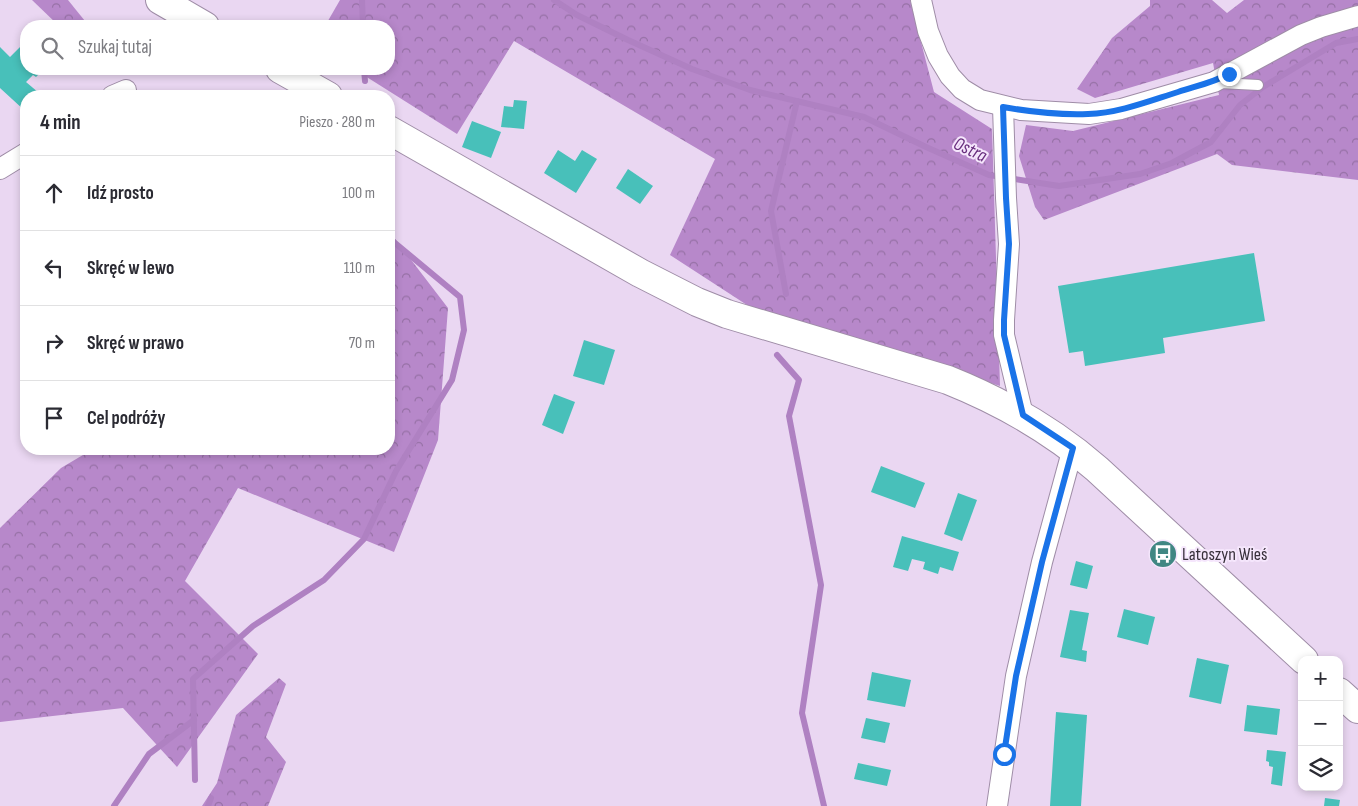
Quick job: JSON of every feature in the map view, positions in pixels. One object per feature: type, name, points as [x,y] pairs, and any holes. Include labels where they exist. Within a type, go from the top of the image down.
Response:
[{"type":"street","points":[[160,0],[195,20]]},
{"type":"street","points":[[920,0],[928,32],[938,56],[950,76],[962,89],[980,100],[1003,107],[1021,110],[1089,114],[1122,109],[1214,82],[1301,35],[1358,16]]},
{"type":"street","points":[[291,75],[317,90]]},
{"type":"street","points":[[1003,107],[1009,244],[1004,335],[1023,415]]},
{"type":"street","points":[[395,133],[602,252],[697,302],[727,314],[948,380],[1023,415],[1073,448],[1300,656]]},
{"type":"street","points":[[0,169],[20,157]]},
{"type":"street","points":[[997,806],[1016,676],[1042,562],[1073,448]]},
{"type":"street","points":[[1343,696],[1358,709]]},
{"type":"lane","points":[[1214,82],[1258,85]]},
{"type":"green space","points":[[32,0],[68,0],[84,20],[53,20]]},
{"type":"green space","points":[[340,0],[910,0],[934,92],[992,129],[1000,386],[747,305],[670,255],[715,159],[514,41],[457,134],[395,95],[395,90],[387,90],[364,75],[395,75],[395,20],[328,20]]},
{"type":"green space","points":[[1150,0],[1212,0],[1227,13],[1244,0],[1358,0],[1358,180],[1232,165],[1217,154],[1044,220],[1035,207],[1019,156],[1026,125],[1073,131],[1219,95],[1213,63],[1095,98],[1077,89],[1112,38],[1150,6]]},
{"type":"green space","points":[[395,239],[448,308],[438,440],[394,552],[238,488],[185,581],[258,654],[177,767],[123,708],[0,722],[0,528],[61,468],[83,455],[395,455]]},
{"type":"green space","points":[[279,678],[286,684],[266,737],[286,762],[268,806],[202,806],[217,783],[236,715]]},
{"type":"building","points":[[0,47],[10,57],[20,47],[20,75],[33,75],[26,82],[35,90],[20,90],[20,106],[0,88]]},
{"type":"building","points":[[514,100],[527,101],[524,129],[501,127],[504,106],[513,107]]},
{"type":"building","points":[[472,121],[501,132],[491,158],[462,147]]},
{"type":"building","points":[[558,150],[575,161],[582,150],[597,159],[576,193],[544,173]]},
{"type":"building","points":[[628,169],[653,186],[640,204],[616,188]]},
{"type":"building","points":[[1254,253],[1265,321],[1163,338],[1165,353],[1085,366],[1083,351],[1069,353],[1058,286]]},
{"type":"building","points":[[584,340],[615,350],[604,385],[573,376]]},
{"type":"building","points":[[554,394],[575,402],[563,434],[542,425]]},
{"type":"building","points":[[881,466],[925,483],[915,508],[871,492]]},
{"type":"building","points":[[958,493],[977,500],[962,541],[944,534]]},
{"type":"building","points":[[902,536],[959,552],[953,571],[940,567],[938,574],[923,569],[925,562],[912,559],[908,571],[893,567]]},
{"type":"building","points":[[1076,561],[1093,566],[1087,589],[1070,585]]},
{"type":"building","points":[[1124,609],[1155,617],[1148,645],[1117,637]]},
{"type":"building","points":[[1070,610],[1089,613],[1082,650],[1087,651],[1086,662],[1060,657]]},
{"type":"building","points":[[1197,658],[1229,665],[1221,704],[1189,697]]},
{"type":"building","points":[[872,672],[911,680],[905,707],[867,700]]},
{"type":"building","points":[[1247,705],[1280,709],[1277,735],[1244,731]]},
{"type":"building","points":[[1056,712],[1087,715],[1081,806],[1050,806]]},
{"type":"building","points":[[866,718],[890,723],[885,743],[861,738]]},
{"type":"building","points":[[1267,750],[1286,752],[1282,786],[1271,784],[1273,767],[1269,766],[1269,762],[1266,761]]},
{"type":"building","points":[[858,763],[891,770],[887,786],[854,779]]},
{"type":"building","points":[[1325,798],[1340,800],[1339,806],[1324,806]]},
{"type":"waterway","points":[[362,0],[363,20]]},
{"type":"waterway","name":"Ostra","points":[[554,0],[577,15],[692,69],[750,90],[864,117],[989,175],[1059,186],[1140,174],[1172,163],[1211,142],[1240,105],[1263,87],[1336,43],[1358,39]]},
{"type":"waterway","points":[[364,75],[365,81]]},
{"type":"waterway","points":[[786,294],[771,211],[797,101]]},
{"type":"waterway","points":[[195,780],[193,679],[253,626],[324,580],[364,539],[396,471],[452,380],[464,330],[460,297],[395,243]]},
{"type":"waterway","points":[[777,355],[799,380],[789,416],[821,585],[802,713],[824,806]]},
{"type":"waterway","points":[[114,806],[149,754],[194,720]]},
{"type":"waterway","points":[[208,806],[211,798]]},
{"type":"place","name":"Latoszyn Wieś","points":[[1163,554]]},
{"type":"route","points":[[1004,754],[1016,676],[1042,562],[1073,448],[1023,415],[1019,392],[1007,351],[1004,320],[1009,244],[1003,107],[1021,110],[1089,114],[1122,109],[1214,82],[1229,74]]}]
